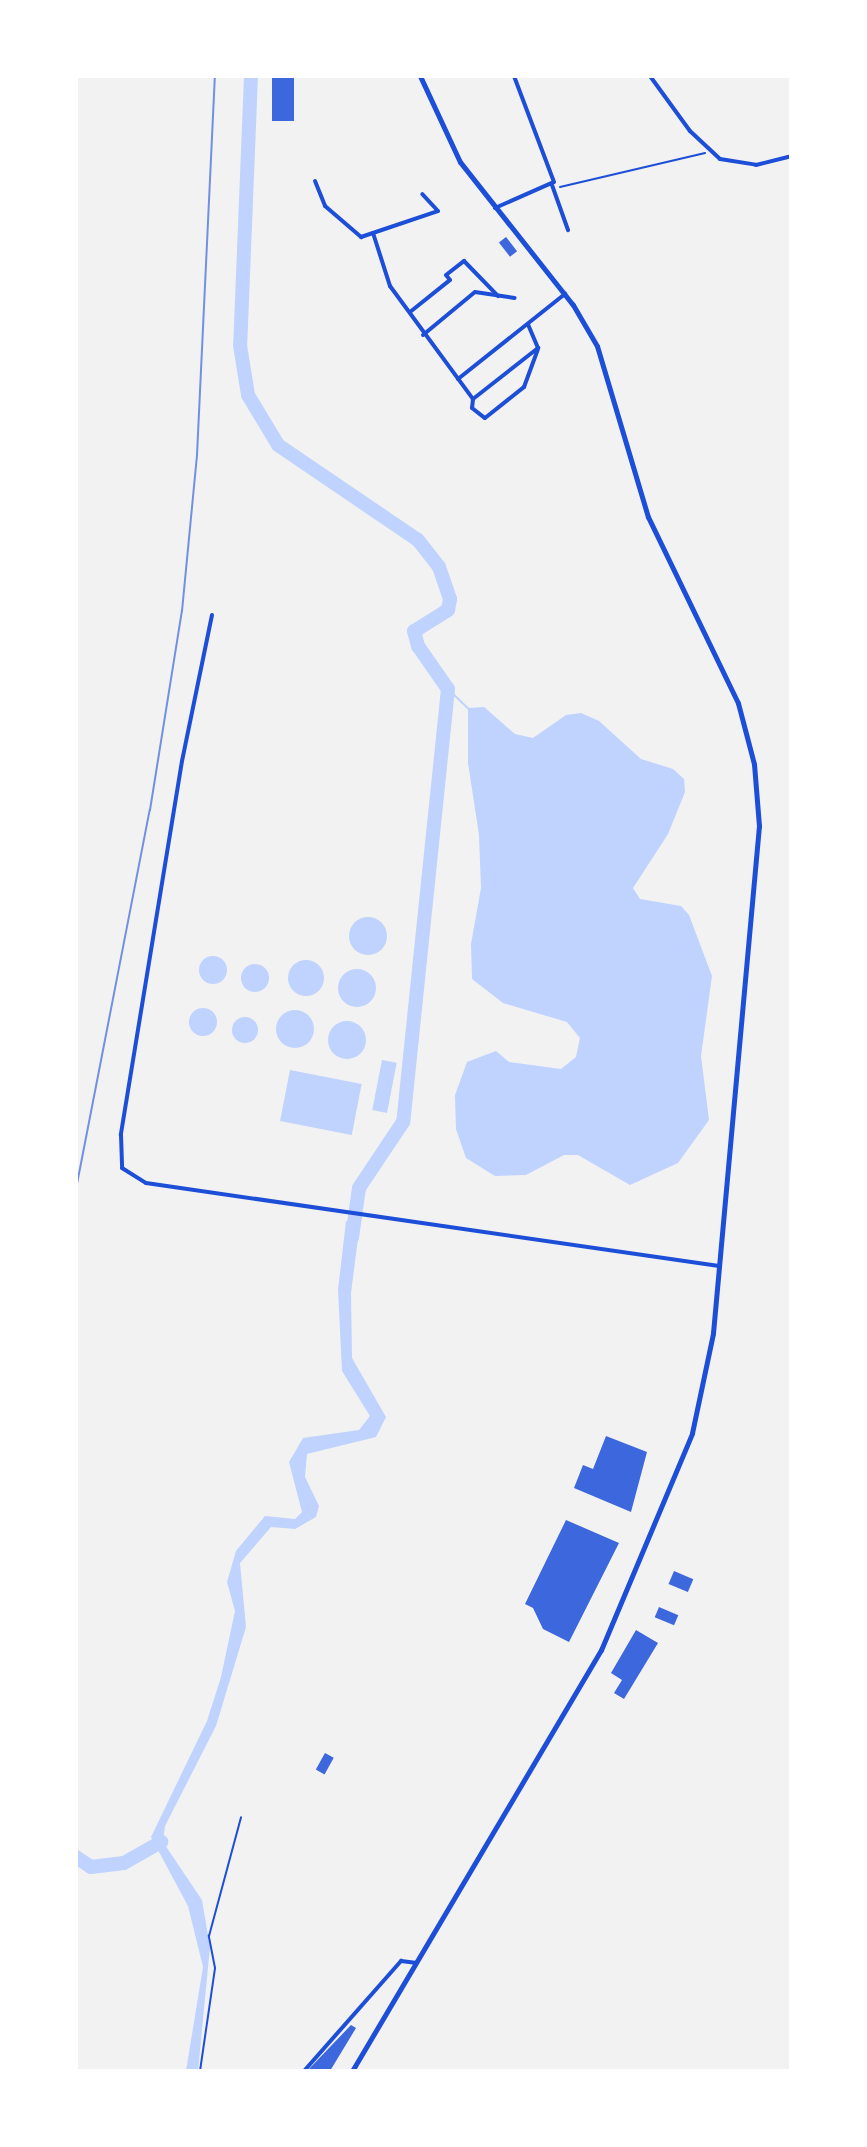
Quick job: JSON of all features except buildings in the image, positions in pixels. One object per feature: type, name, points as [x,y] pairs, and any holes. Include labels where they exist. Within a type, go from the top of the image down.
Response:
[{"type":"main road","points":[[352,2071],[575,1696],[625,1600],[697,1414],[712,1347],[759,826],[754,764],[738,703],[658,543],[608,375],[590,331],[565,294],[495,208],[445,136],[420,76]]},
{"type":"street","points":[[514,76],[568,230]]},
{"type":"street","points":[[650,76],[710,152],[743,166],[791,156]]},
{"type":"street","points":[[315,181],[325,206],[361,237],[438,211],[422,194]]},
{"type":"street","points":[[495,208],[554,186]]},
{"type":"street","points":[[373,233],[390,286],[423,335],[473,399],[472,408],[485,418],[524,387],[538,348],[528,324]]},
{"type":"street","points":[[410,312],[450,280],[446,275],[464,261],[498,296]]},
{"type":"street","points":[[423,335],[475,292],[515,298]]},
{"type":"street","points":[[458,379],[565,294]]},
{"type":"street","points":[[473,399],[538,348]]},
{"type":"street","points":[[212,615],[182,761],[119,1158],[128,1175],[146,1183],[719,1266]]},
{"type":"street","points":[[304,2071],[401,1961],[417,1963]]},
{"type":"path","points":[[554,186],[710,152]]},
{"type":"path","points":[[200,2071],[215,1968],[209,1936],[241,1817]]},
{"type":"water","points":[[484,707],[515,734],[533,738],[566,715],[581,713],[599,721],[641,759],[673,769],[684,779],[685,792],[668,834],[633,888],[640,899],[681,906],[689,915],[712,976],[701,1056],[709,1120],[678,1163],[630,1185],[578,1155],[564,1155],[526,1175],[495,1176],[466,1158],[456,1129],[455,1095],[467,1062],[496,1051],[509,1062],[561,1069],[576,1057],[580,1038],[567,1022],[503,1003],[472,979],[471,944],[481,888],[479,835],[468,763],[468,708]]},
{"type":"water","points":[[368,917],[382,922],[387,936],[382,950],[368,955],[354,950],[349,936],[354,922]]},
{"type":"water","points":[[213,956],[223,960],[227,970],[223,980],[213,984],[203,980],[199,970],[203,960]]},
{"type":"water","points":[[306,960],[319,965],[324,978],[319,991],[306,996],[293,991],[288,978],[293,965]]},
{"type":"water","points":[[255,964],[265,968],[269,978],[265,988],[255,992],[245,988],[241,978],[245,968]]},
{"type":"water","points":[[357,969],[371,974],[376,988],[371,1002],[357,1007],[343,1002],[338,988],[343,974]]},
{"type":"water","points":[[203,1008],[213,1012],[217,1022],[213,1032],[203,1036],[193,1032],[189,1022],[193,1012]]},
{"type":"water","points":[[295,1010],[309,1015],[314,1029],[309,1043],[295,1048],[281,1043],[276,1029],[281,1015]]},
{"type":"water","points":[[245,1017],[254,1021],[258,1030],[254,1039],[245,1043],[236,1039],[232,1030],[236,1021]]},
{"type":"water","points":[[347,1021],[361,1026],[366,1040],[361,1054],[347,1059],[333,1054],[328,1040],[333,1026]]},
{"type":"water","points":[[382,1060],[397,1063],[387,1113],[372,1110]]},
{"type":"water","points":[[290,1070],[362,1084],[352,1135],[280,1121]]},
{"type":"water","points":[[346,1221],[360,1223],[351,1293],[352,1358],[386,1417],[376,1437],[307,1454],[305,1477],[319,1506],[316,1517],[295,1529],[271,1527],[240,1563],[246,1627],[216,1726],[165,1826],[163,1842],[202,1900],[210,1947],[198,2071],[186,2071],[203,1967],[188,1906],[151,1837],[207,1721],[221,1677],[235,1611],[227,1582],[236,1551],[265,1516],[295,1519],[302,1512],[289,1462],[303,1438],[359,1430],[370,1416],[342,1371],[338,1290]]},
{"type":"waterway","points":[[251,76],[240,345],[248,395],[278,445],[418,540],[439,567],[450,599],[448,610],[414,631],[418,646],[448,689],[403,1122],[359,1188],[352,1238]]},
{"type":"waterway","points":[[448,689],[468,708]]},
{"type":"waterway","points":[[76,1857],[91,1867],[124,1863],[161,1842]]},
{"type":"railway","points":[[76,1189],[150,810],[182,611],[197,455],[215,76]]}]
